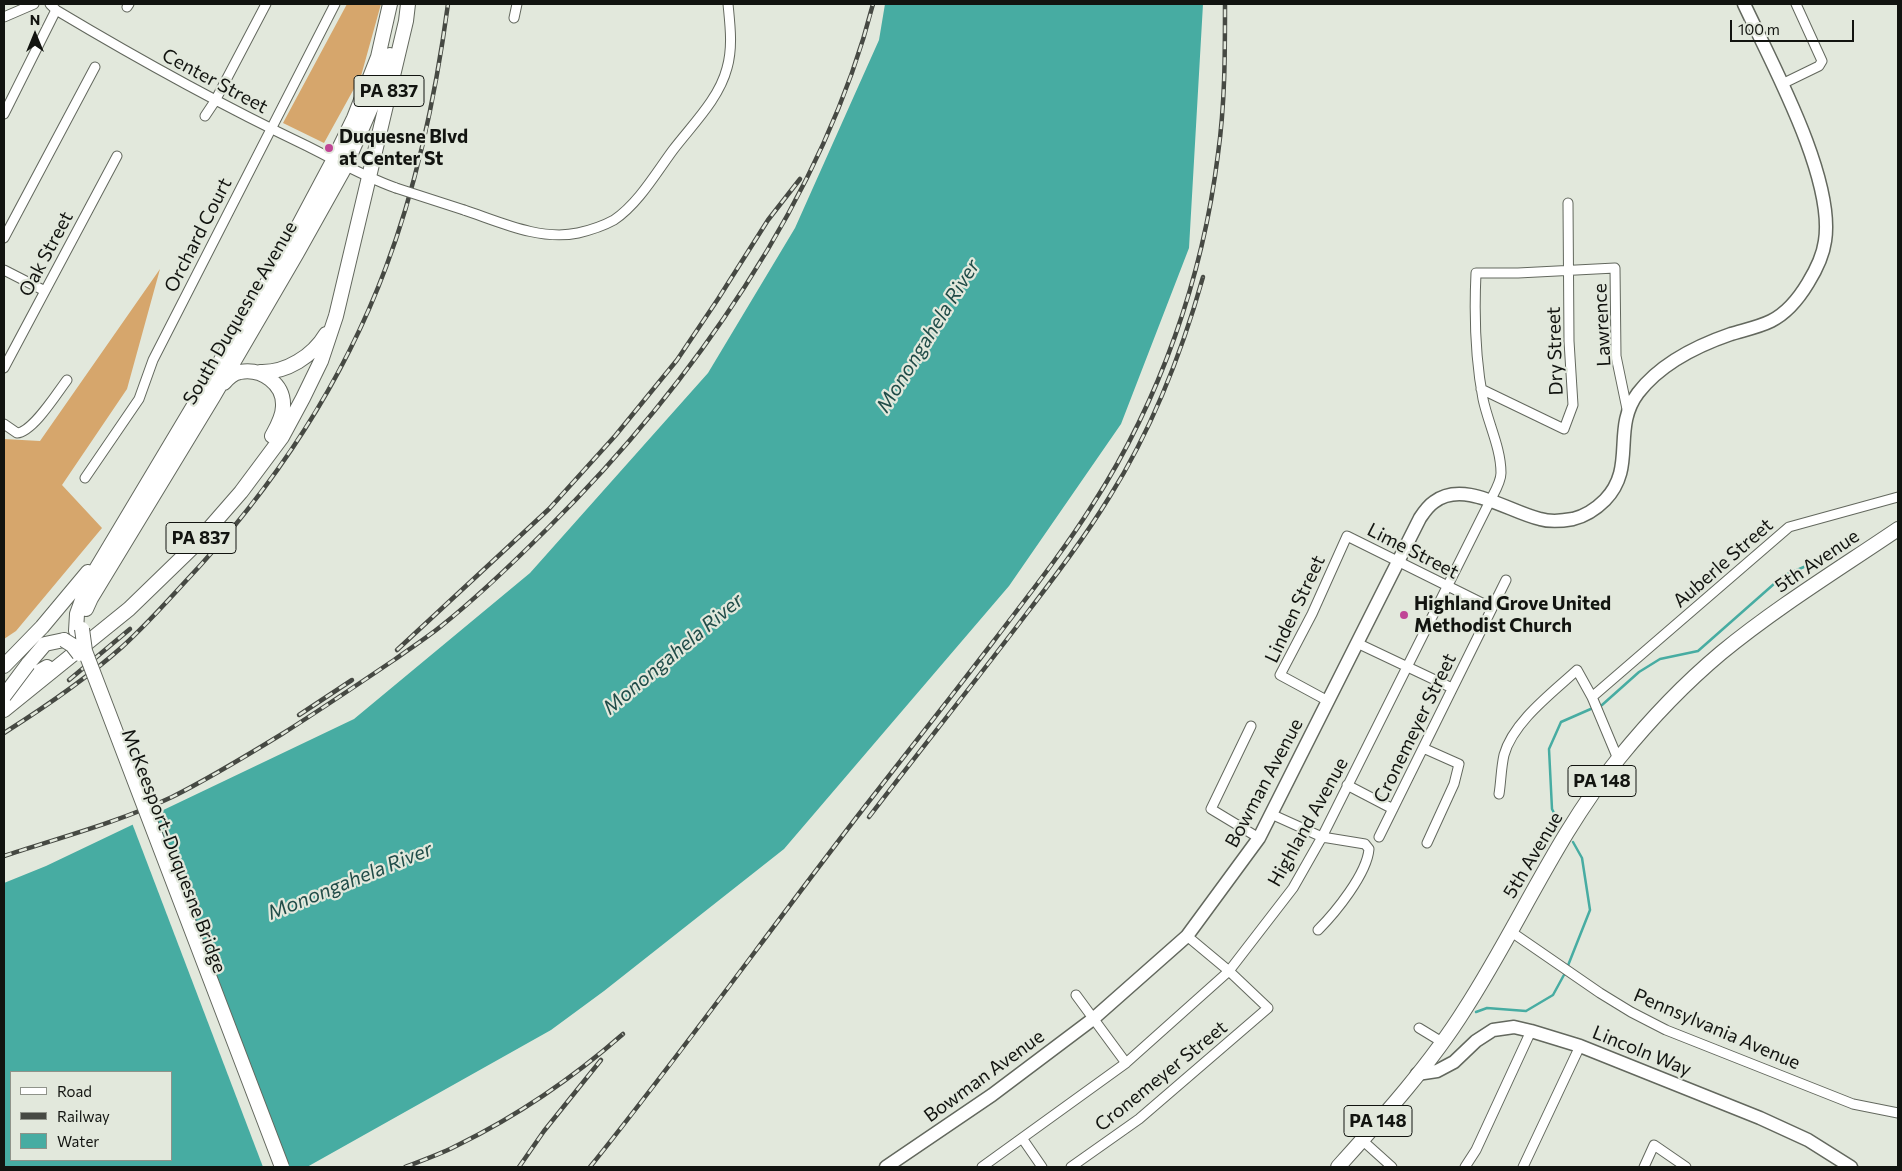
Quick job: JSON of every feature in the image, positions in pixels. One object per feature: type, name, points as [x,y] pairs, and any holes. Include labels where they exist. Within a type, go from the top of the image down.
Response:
[{"type":"main road","name":"South Duquesne Avenue","points":[[79,630],[92,598],[297,253],[339,163],[378,57],[390,4]]},
{"type":"main road","name":"South Duquesne Avenue","points":[[108,548],[152,478],[339,163],[372,103],[406,4]]},
{"type":"main road","name":"PA 837","points":[[4,710],[129,609],[193,547],[241,492],[282,437],[304,398],[321,361],[336,316],[406,21],[406,4]]},
{"type":"main road","points":[[1628,409],[1645,384],[1662,368],[1685,353],[1716,339],[1771,321],[1789,308],[1804,290],[1822,257],[1826,218],[1823,196],[1809,150],[1782,84],[1744,4]]},
{"type":"main road","points":[[216,391],[230,376],[240,372],[271,373],[288,368],[321,342],[336,316]]},
{"type":"main road","points":[[4,694],[50,666],[129,600],[175,555],[238,484],[270,440],[280,422],[283,407],[281,392],[272,380],[260,372]]},
{"type":"main road","name":"Bowman Avenue","points":[[886,1167],[992,1095],[1093,1019],[1187,936],[1259,838],[1420,518],[1434,502],[1454,494],[1463,494],[1490,501],[1538,519],[1572,519],[1592,510],[1607,498],[1618,483],[1628,409]]},
{"type":"main road","name":"5th Avenue","points":[[1340,1166],[1417,1074],[1465,1010],[1561,843],[1588,800],[1618,759],[1700,671],[1784,606],[1898,528]]},
{"type":"main road","name":"PA 837","points":[[4,666],[42,627],[108,548]]},
{"type":"main road","name":"McKeesport-Duquesne Bridge","points":[[108,548],[82,596],[77,614],[79,654],[274,1167]]},
{"type":"main road","name":"McKeesport-Duquesne Bridge","points":[[79,630],[85,651],[282,1167]]},
{"type":"main road","points":[[4,694],[45,644],[64,640],[72,645],[79,654]]},
{"type":"main road","name":"Lincoln Way","points":[[1417,1074],[1437,1071],[1454,1062],[1476,1041],[1494,1030],[1514,1027],[1580,1046],[1808,1140],[1851,1167]]},
{"type":"street","points":[[8,4],[8,15],[34,4]]},
{"type":"street","points":[[205,116],[216,101],[266,4]]},
{"type":"street","name":"Orchard Court","points":[[85,478],[139,399],[153,360],[335,4]]},
{"type":"street","points":[[514,18],[517,4]]},
{"type":"street","name":"Center Street","points":[[53,7],[111,43],[216,101],[368,178],[529,231],[551,234],[576,234],[596,228],[614,219],[630,205],[715,95],[727,69],[731,48],[728,4]]},
{"type":"street","points":[[1782,84],[1819,66],[1822,61],[1796,4]]},
{"type":"street","points":[[4,114],[53,7]]},
{"type":"street","points":[[4,238],[95,67]]},
{"type":"street","name":"Oak Street","points":[[4,368],[116,156]]},
{"type":"street","points":[[1568,203],[1569,270]]},
{"type":"street","name":"Lawrence","points":[[1569,270],[1615,268],[1616,356],[1628,409]]},
{"type":"street","points":[[4,270],[45,291]]},
{"type":"street","name":"Highland Avenue","points":[[982,1167],[1126,1063],[1229,971],[1293,888],[1322,838],[1502,475],[1498,453],[1486,412],[1476,357],[1474,321],[1476,273],[1569,270]]},
{"type":"street","name":"Dry Street","points":[[1481,389],[1564,429],[1573,405],[1569,341],[1569,270]]},
{"type":"street","points":[[4,424],[17,433],[25,430],[40,415],[67,380]]},
{"type":"street","name":"Auberle Street","points":[[1593,699],[1789,527],[1898,497]]},
{"type":"street","name":"Lime Street","points":[[1347,536],[1492,608]]},
{"type":"street","name":"Linden Street","points":[[1328,701],[1280,675],[1312,614],[1347,536]]},
{"type":"street","name":"Cronemeyer Street","points":[[1379,837],[1506,580]]},
{"type":"street","points":[[1357,643],[1452,688]]},
{"type":"street","points":[[1499,794],[1504,756],[1510,738],[1536,707],[1577,670],[1593,699],[1618,759]]},
{"type":"street","points":[[1251,726],[1211,809],[1259,838]]},
{"type":"street","points":[[1423,748],[1459,764],[1454,784],[1427,843]]},
{"type":"street","points":[[1347,785],[1393,808]]},
{"type":"street","points":[[1271,814],[1322,838],[1365,844],[1370,849],[1364,865],[1336,911],[1318,930]]},
{"type":"street","name":"Pennsylvania Avenue","points":[[1510,931],[1631,1012],[1666,1030],[1852,1104],[1898,1113]]},
{"type":"street","points":[[1187,936],[1229,971]]},
{"type":"street","name":"Cronemeyer Street","points":[[1071,1167],[1140,1119],[1268,1008],[1229,971]]},
{"type":"street","points":[[1076,995],[1126,1063]]},
{"type":"street","points":[[1419,1028],[1442,1042]]},
{"type":"street","points":[[1465,1167],[1476,1150],[1531,1031]]},
{"type":"street","points":[[1523,1167],[1580,1046]]},
{"type":"street","points":[[1022,1138],[1042,1167]]},
{"type":"street","points":[[1362,1140],[1392,1167]]},
{"type":"street","points":[[1644,1167],[1654,1145],[1686,1167]]},
{"type":"shaded area","points":[[347,4],[381,4],[361,76],[324,143],[283,123]]},
{"type":"shaded area","points":[[160,269],[127,389],[62,485],[102,528],[16,631],[4,639],[4,439],[40,441]]},
{"type":"water","name":"Monongahela River","points":[[885,4],[1203,4],[1189,248],[1121,424],[1009,586],[784,849],[604,991],[551,1030],[307,1167],[4,1167],[4,883],[46,866],[354,719],[530,573],[708,373],[795,228],[879,40]]},
{"type":"pier","points":[[152,813],[288,1167],[263,1167],[132,823]]},
{"type":"waterway","points":[[1598,706],[1602,705],[1639,672],[1660,659],[1698,651],[1783,576],[1850,547]]},
{"type":"waterway","points":[[1557,819],[1552,809],[1549,749],[1561,722],[1593,708]]},
{"type":"waterway","points":[[1567,968],[1590,910],[1582,858],[1573,842]]},
{"type":"waterway","points":[[1476,1012],[1487,1008],[1526,1011],[1553,995],[1565,973]]},
{"type":"railway","points":[[4,733],[80,681],[122,647],[154,616],[246,512],[301,435],[348,353],[368,311],[386,267],[408,203],[432,104],[448,4]]},
{"type":"railway","points":[[4,856],[89,829],[152,806],[228,767],[310,716],[429,636],[496,579],[522,554],[601,473],[652,414],[700,352],[745,286],[786,218],[821,148],[851,77],[873,4]]},
{"type":"railway","points":[[590,1167],[1044,574],[1070,539],[1117,464],[1139,423],[1158,380],[1190,291],[1202,246],[1211,200],[1222,116],[1225,4]]},
{"type":"railway","points":[[397,650],[549,509],[615,436],[677,360],[768,220],[800,179]]},
{"type":"railway","points":[[869,817],[1049,584],[1110,496],[1139,444],[1164,389],[1186,333],[1203,277]]},
{"type":"railway","points":[[69,680],[130,629]]},
{"type":"railway","points":[[299,715],[352,680]]},
{"type":"railway","points":[[405,1167],[452,1148],[502,1121],[565,1080],[623,1034]]},
{"type":"railway","points":[[519,1167],[544,1131],[601,1060]]},
{"type":"place","name":"Duquesne Blvd at Center St","points":[[329,148]]},
{"type":"place","name":"Highland Grove United Methodist Church","points":[[1404,615]]}]
